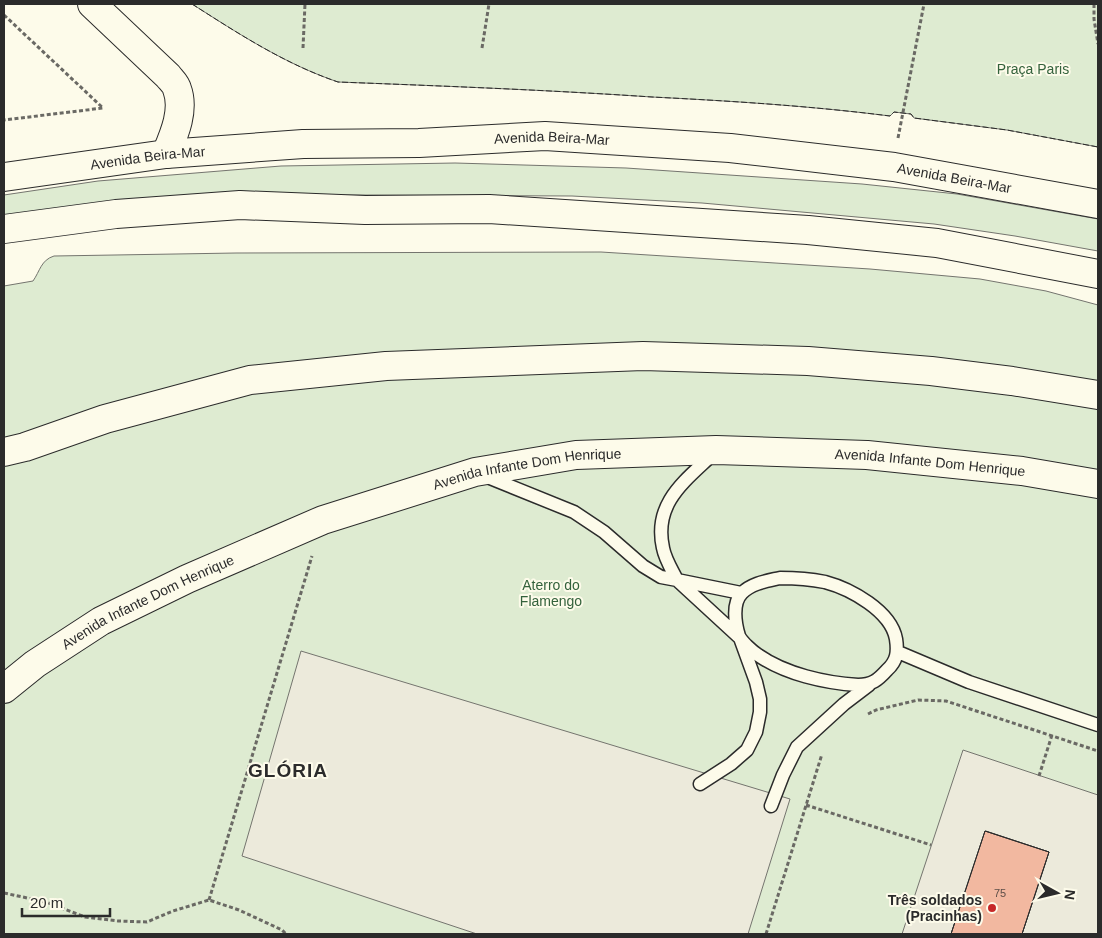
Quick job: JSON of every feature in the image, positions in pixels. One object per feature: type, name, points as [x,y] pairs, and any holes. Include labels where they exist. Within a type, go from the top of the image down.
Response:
[{"type":"main road","points":[[92,4],[168,76],[177,89],[180,107],[176,130],[166,154]]},
{"type":"main road","name":"Avenida Beira-Mar","points":[[4,177],[166,154],[303,144],[420,143],[545,136],[730,148],[894,168],[1098,204]]},
{"type":"main road","points":[[4,229],[116,214],[240,205],[365,210],[490,209],[808,230],[927,242],[1098,274]]},
{"type":"main road","points":[[11,453],[105,419],[250,380],[405,365],[643,356],[808,361],[931,371],[1012,381],[1098,395]]},
{"type":"main road","name":"Avenida Infante Dom Henrique","points":[[4,689],[35,664],[100,621],[187,579],[323,520],[475,472],[576,455],[716,450],[866,455],[1022,471],[1098,484]]},
{"type":"main road","points":[[4,670],[35,664]]},
{"type":"lane","points":[[716,450],[673,493],[665,508],[661,529],[663,548],[677,580],[757,655],[808,678],[844,684],[869,685]]},
{"type":"lane","points":[[475,472],[574,512],[604,532],[643,566],[661,577],[741,593]]},
{"type":"lane","points":[[700,784],[731,764],[747,750],[756,732],[760,712],[760,699],[740,638],[735,608],[741,593],[759,582],[780,578],[801,578],[827,583],[849,591],[868,602],[883,615],[895,634],[898,652],[893,664],[882,676],[844,704],[797,747],[771,806]]},
{"type":"lane","points":[[898,652],[969,682],[1098,726]]},
{"type":"path","points":[[302,48],[305,4]]},
{"type":"path","points":[[482,48],[489,4]]},
{"type":"path","points":[[894,168],[902,113],[924,4]]},
{"type":"path","points":[[1094,4],[1098,44]]},
{"type":"path","points":[[4,16],[103,108],[4,120]]},
{"type":"path","points":[[209,900],[323,520]]},
{"type":"path","points":[[860,719],[876,710],[918,700],[946,701],[1098,751]]},
{"type":"path","points":[[1039,776],[1052,735]]},
{"type":"path","points":[[766,934],[823,751]]},
{"type":"path","points":[[806,805],[931,845]]},
{"type":"path","points":[[4,894],[46,902],[85,917],[147,922],[172,911],[209,900],[239,910],[282,930],[286,934]]},
{"type":"green space","name":"Praça Paris","points":[[192,4],[1098,4],[1098,147],[1007,130],[914,118],[911,114],[894,112],[890,116],[712,100],[338,82],[318,75],[281,57]]},
{"type":"green space","points":[[455,163],[626,168],[862,184],[957,194],[1098,219],[1098,251],[934,224],[702,203],[572,196],[264,196],[4,223],[4,195],[98,181],[281,166]]},
{"type":"green space","name":"Aterro do Flamengo","points":[[601,252],[870,269],[980,279],[1046,291],[1098,305],[1098,934],[4,934],[4,286],[33,281],[43,263],[54,256],[236,253]]},
{"type":"shaded area","points":[[301,651],[790,799],[748,934],[477,934],[242,856]]},
{"type":"shaded area","points":[[963,750],[1098,795],[1098,934],[1022,934],[1049,852],[986,831],[951,934],[902,934]]},
{"type":"building","points":[[985,831],[1049,852],[1022,934],[951,934]]},
{"type":"building","points":[[985,831],[1049,852],[1022,934],[951,934]]},
{"type":"fence","points":[[192,4],[281,57],[318,75],[338,82],[712,100],[890,116],[894,112],[911,114],[914,118],[1007,130],[1098,147]]},
{"type":"place","name":"Três soldados (Pracinhas)","points":[[992,908]]},
{"type":"district","name":"GLÓRIA","points":[[288,770]]}]
